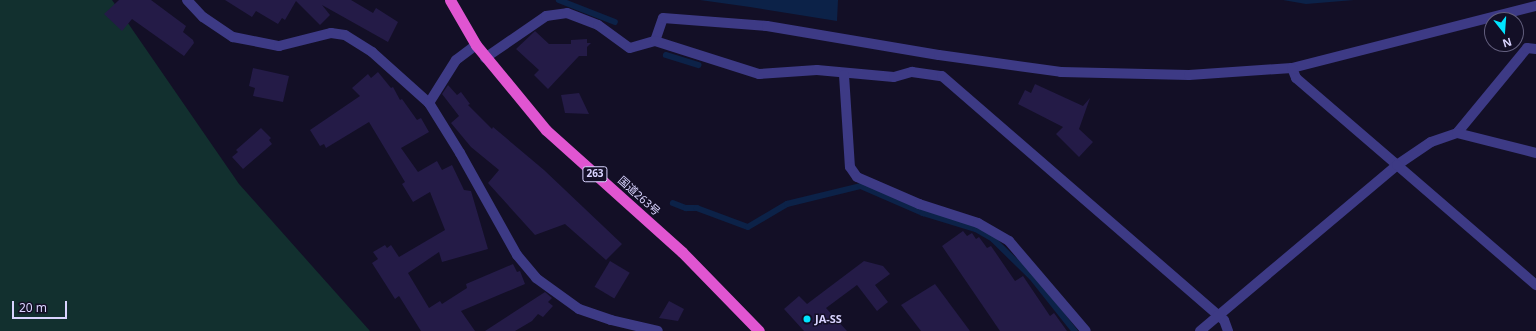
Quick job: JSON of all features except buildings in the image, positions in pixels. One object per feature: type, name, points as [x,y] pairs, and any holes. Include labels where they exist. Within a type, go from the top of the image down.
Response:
[{"type":"highway","name":"国道263号","points":[[450,0],[476,45],[546,130],[682,252],[760,331]]},
{"type":"street","points":[[187,0],[203,17],[233,37],[279,46],[332,33],[345,36],[372,52],[429,103],[460,153],[517,255],[536,278],[579,309],[611,320],[658,331]]},
{"type":"street","points":[[655,41],[663,18],[767,26],[939,55],[1061,72],[1189,75],[1292,68],[1536,6]]},
{"type":"street","points":[[486,58],[546,16],[566,13],[598,25],[630,48],[655,41],[759,74],[817,70],[844,75],[894,77],[912,72],[942,76],[1224,320],[1228,331]]},
{"type":"street","points":[[429,103],[456,60],[476,45]]},
{"type":"street","points":[[1200,331],[1397,165],[1431,142],[1457,133],[1527,48],[1536,50]]},
{"type":"street","points":[[1292,68],[1296,78],[1536,285]]},
{"type":"street","points":[[844,75],[850,167],[857,177],[919,204],[978,223],[1009,241],[1086,331]]},
{"type":"street","points":[[1457,133],[1536,153]]},
{"type":"green space","points":[[0,0],[112,0],[239,184],[370,331],[0,331]]},
{"type":"water","points":[[700,0],[838,0],[837,21],[750,7]]},
{"type":"water","points":[[1283,0],[1354,0],[1306,4]]},
{"type":"waterway","points":[[559,0],[615,22]]},
{"type":"waterway","points":[[666,55],[698,65]]},
{"type":"waterway","points":[[673,203],[686,208],[697,208],[748,227],[787,204],[861,186],[923,213],[976,229],[993,239],[1032,277],[1075,331]]},
{"type":"place","name":"JA-SS","points":[[807,319]]}]
